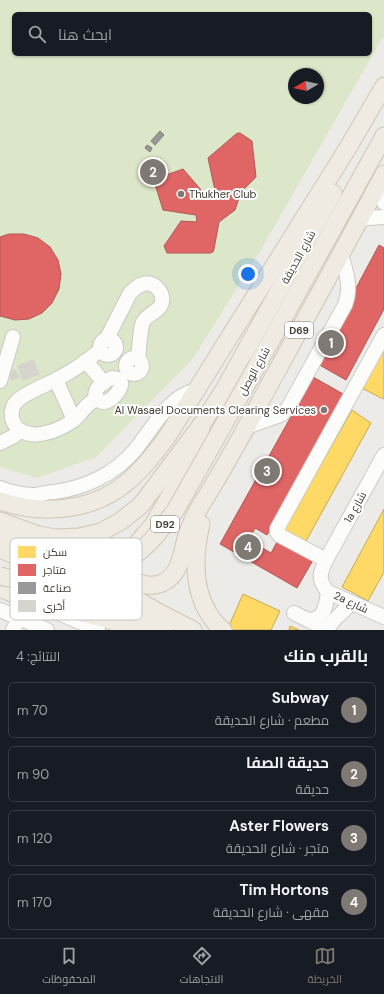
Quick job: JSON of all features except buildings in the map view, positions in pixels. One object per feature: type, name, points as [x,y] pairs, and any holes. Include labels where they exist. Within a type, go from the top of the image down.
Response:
[{"type":"main road","name":"شارع الحديقة","points":[[202,424],[236,369],[341,178],[347,163],[349,146],[384,86]]},
{"type":"main road","name":"شارع الوصل","points":[[142,548],[160,530],[175,511],[384,136]]},
{"type":"main road","points":[[0,501],[35,509],[70,508],[98,499],[110,493],[125,484],[139,471],[167,438],[349,146]]},
{"type":"main road","name":"D69","points":[[213,486],[359,220],[382,188]]},
{"type":"main road","points":[[142,538],[152,525],[190,459],[202,424]]},
{"type":"main road","points":[[0,521],[38,535],[56,538],[80,537],[101,532],[121,521],[141,506],[202,424]]},
{"type":"main road","points":[[142,584],[151,586],[166,581],[178,568],[192,521],[213,486]]},
{"type":"main road","points":[[213,486],[206,506],[196,546],[196,575],[204,606],[213,621],[223,630]]},
{"type":"main road","points":[[0,532],[13,538]]},
{"type":"main road","points":[[0,549],[10,553]]},
{"type":"main road","name":"شارع الوصل","points":[[0,576],[10,578]]},
{"type":"main road","points":[[0,588],[10,592]]},
{"type":"main road","points":[[142,603],[193,630]]},
{"type":"main road","points":[[142,618],[164,630]]},
{"type":"main road","points":[[109,620],[138,630]]},
{"type":"street","points":[[359,220],[384,217]]},
{"type":"street","points":[[246,427],[278,416],[288,408],[345,305],[349,292],[349,285],[341,254]]},
{"type":"street","points":[[24,432],[13,422],[13,407],[15,403],[23,396],[58,384],[75,370],[89,365],[106,349],[130,293],[136,288],[143,284],[147,284],[154,286],[160,291],[162,295],[162,303],[157,310],[144,321],[132,360],[106,349]]},
{"type":"street","points":[[326,560],[279,535],[277,529],[384,335]]},
{"type":"street","points":[[0,381],[13,337]]},
{"type":"street","points":[[0,443],[28,431],[33,427],[50,427],[76,413],[97,398],[97,389],[104,383],[89,365]]},
{"type":"street","points":[[58,384],[76,413]]},
{"type":"street","points":[[0,488],[18,494],[33,495],[67,490],[94,481],[116,468],[126,459],[135,450],[156,421],[178,399],[187,393],[197,390]]},
{"type":"street","name":"1a شارع","points":[[326,560],[384,455]]},
{"type":"street","name":"2a شارع","points":[[326,560],[320,573],[320,578],[328,592],[384,617]]},
{"type":"street","points":[[308,620],[321,616],[328,592]]},
{"type":"street","points":[[294,613],[327,630],[335,619],[352,603]]},
{"type":"street","points":[[0,610],[10,619]]},
{"type":"street","points":[[75,620],[98,630]]},
{"type":"street","points":[[16,624],[46,630]]},
{"type":"green space","points":[[0,0],[384,0],[384,35],[372,56],[372,12],[12,12],[12,56],[372,56],[263,246],[192,360],[96,457],[37,478],[0,467]]},
{"type":"place","name":"حديقة الصفا","points":[[153,172]]},
{"type":"place","name":"Thukher Club","points":[[181,194]]},
{"type":"place","name":"Subway","points":[[331,343]]},
{"type":"place","name":"Al Wasael Documents Clearing Services","points":[[324,410]]},
{"type":"place","name":"Aster Flowers","points":[[267,471]]},
{"type":"place","name":"Tim Hortons","points":[[248,547]]}]
